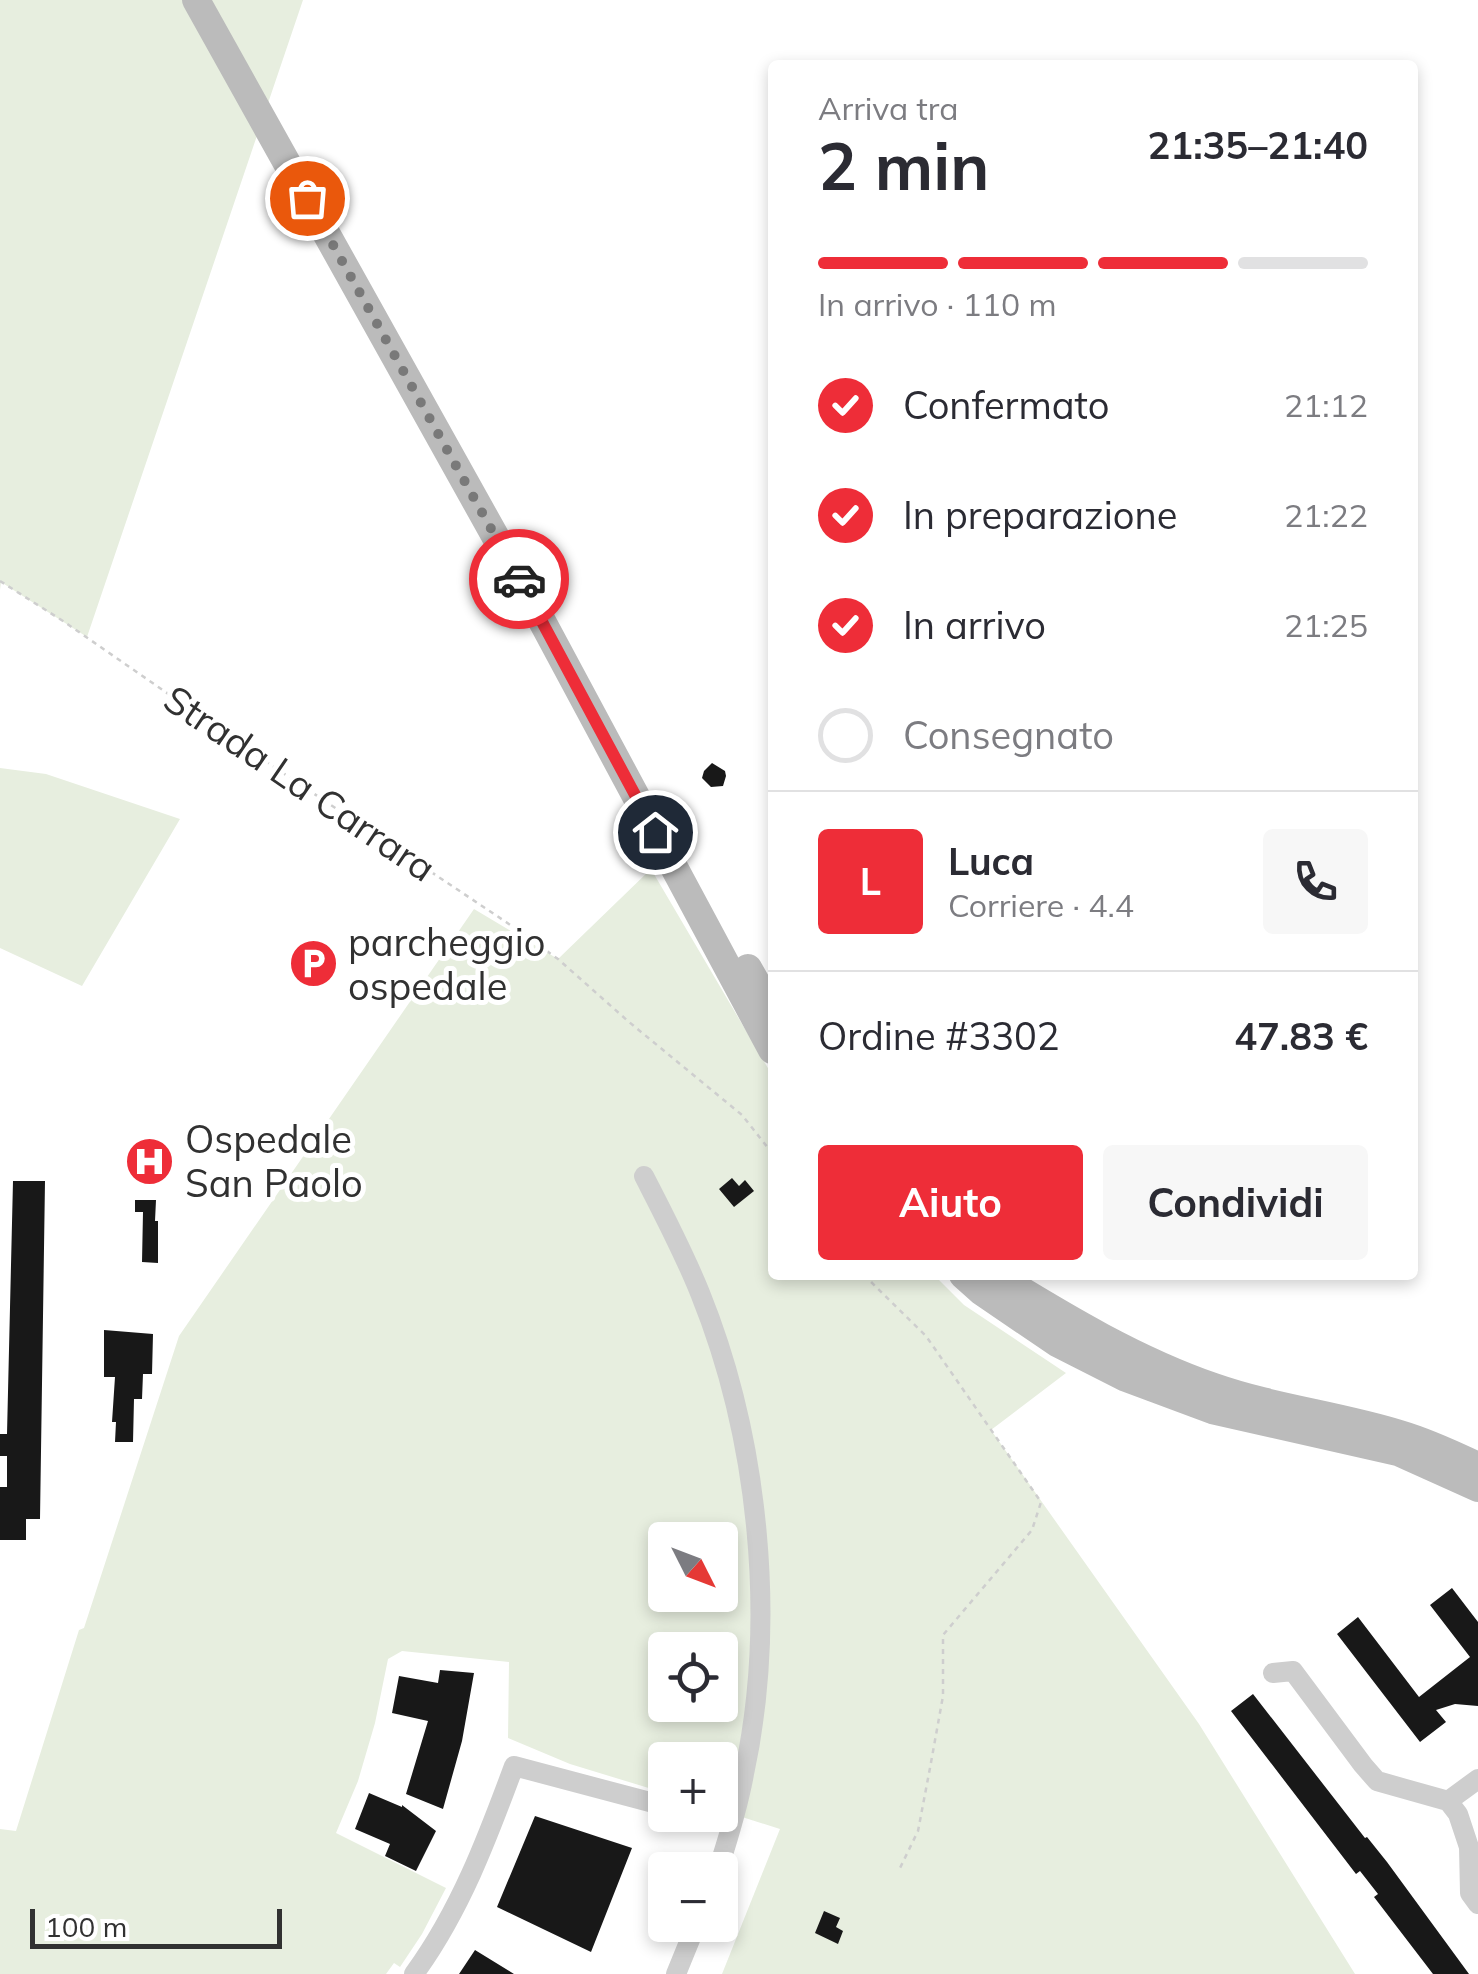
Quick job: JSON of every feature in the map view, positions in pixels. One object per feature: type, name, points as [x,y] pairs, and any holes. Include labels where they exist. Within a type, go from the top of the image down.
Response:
[{"type":"main road","points":[[196,0],[537,612],[768,1043]]},
{"type":"main road","points":[[216,0],[528,560],[715,912],[768,1003]]},
{"type":"main road","points":[[969,1280],[1057,1343],[1126,1378],[1212,1410],[1398,1452],[1478,1488]]},
{"type":"main road","points":[[1004,1280],[1133,1355],[1215,1388],[1400,1434],[1478,1466]]},
{"type":"street","points":[[644,1176],[701,1295],[735,1406],[749,1470],[758,1560],[758,1656],[750,1738],[738,1799]]},
{"type":"street","points":[[1273,1673],[1292,1671],[1378,1781],[1448,1801],[1471,1826],[1470,1893],[1478,1904]]},
{"type":"street","points":[[414,1974],[458,1905],[514,1766],[648,1801]]},
{"type":"street","points":[[1448,1801],[1478,1778]]},
{"type":"street","points":[[676,1974],[689,1942]]},
{"type":"path","name":"Strada La Carrara","points":[[0,581],[558,959],[742,1115],[768,1149]]},
{"type":"path","points":[[869,1280],[926,1336],[1040,1502],[1032,1530],[943,1636],[943,1696],[930,1768],[918,1832],[900,1868]]},
{"type":"green space","points":[[0,0],[303,0],[87,637],[1,582],[0,590]]},
{"type":"green space","points":[[0,768],[46,774],[180,819],[82,986],[0,948]]},
{"type":"green space","points":[[651,869],[768,1068],[768,1280],[939,1280],[964,1305],[1066,1373],[991,1430],[1199,1724],[1355,1974],[722,1974],[780,1829],[738,1816],[738,1742],[648,1742],[648,1788],[570,1764],[508,1738],[509,1662],[402,1651],[388,1659],[358,1781],[336,1833],[446,1888],[400,1967],[394,1963],[386,1974],[0,1974],[0,1829],[16,1831],[79,1630],[84,1628],[179,1336],[474,909],[558,959]]},
{"type":"building","points":[[712,763],[725,771],[723,786],[711,787],[702,778]]},
{"type":"building","points":[[732,1178],[739,1186],[745,1180],[754,1191],[734,1207],[719,1189]]},
{"type":"building","points":[[13,1181],[45,1181],[40,1519],[26,1519],[26,1540],[0,1540],[0,1487],[7,1487],[7,1456],[0,1456],[0,1434],[7,1434]]},
{"type":"building","points":[[135,1200],[156,1200],[158,1263],[142,1262],[143,1212],[135,1212]]},
{"type":"building","points":[[104,1330],[153,1334],[152,1374],[143,1374],[142,1399],[134,1399],[133,1442],[115,1442],[115,1377],[104,1377]]},
{"type":"building","points":[[1452,1588],[1478,1622],[1478,1706],[1455,1704],[1436,1710],[1446,1722],[1420,1742],[1337,1634],[1358,1617],[1419,1697],[1470,1657],[1430,1605]]},
{"type":"building","points":[[440,1670],[474,1673],[462,1741],[443,1809],[406,1794],[428,1721],[392,1713],[399,1676],[438,1683]]},
{"type":"building","points":[[1253,1694],[1387,1862],[1469,1974],[1433,1974],[1374,1897],[1378,1894],[1360,1871],[1356,1874],[1231,1711]]},
{"type":"building","points":[[369,1793],[402,1805],[436,1831],[416,1871],[385,1856],[390,1844],[355,1829]]},
{"type":"building","points":[[535,1816],[632,1848],[591,1952],[497,1907]]},
{"type":"building","points":[[824,1911],[840,1918],[836,1927],[843,1931],[838,1944],[815,1933]]},
{"type":"building","points":[[475,1950],[514,1974],[459,1974]]},
{"type":"way so far","points":[[307,198],[519,579]]},
{"type":"place","name":"parcheggio ospedale","points":[[313,964]]},
{"type":"place","name":"Ospedale San Paolo","points":[[150,1161]]},
{"type":"route","points":[[519,579],[655,832]]}]
